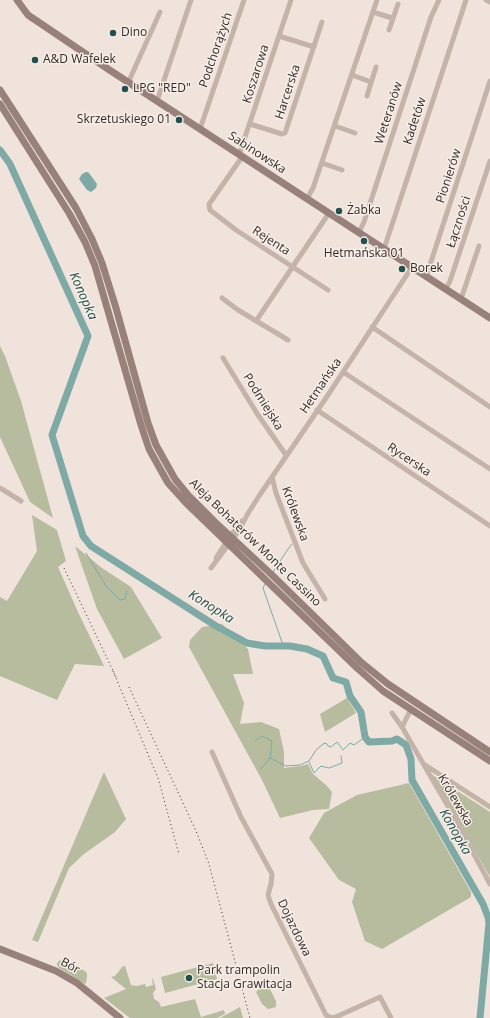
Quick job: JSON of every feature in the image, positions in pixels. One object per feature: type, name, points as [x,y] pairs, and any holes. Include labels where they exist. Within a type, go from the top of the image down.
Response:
[{"type":"main road","name":"Sabinowska","points":[[17,0],[28,15],[40,24],[128,83],[490,318]]},
{"type":"main road","name":"Aleja Bohaterów Monte Cassino","points":[[0,90],[76,208],[92,239],[102,263],[116,308],[148,423],[162,457],[175,479],[267,582],[357,668],[384,691],[490,761]]},
{"type":"main road","name":"Aleja Bohaterów Monte Cassino","points":[[0,104],[69,212],[85,242],[95,266],[149,449],[158,467],[175,492],[229,540],[271,574],[362,663],[388,684],[490,752]]},
{"type":"main road","name":"Bór","points":[[0,949],[56,971],[78,983],[120,1018]]},
{"type":"street","points":[[157,101],[190,0]]},
{"type":"street","name":"Podchorążych","points":[[200,129],[244,0]]},
{"type":"street","name":"Koszarowa","points":[[209,204],[241,156],[291,0]]},
{"type":"street","points":[[307,199],[314,188],[377,0]]},
{"type":"street","name":"Weteranów","points":[[359,232],[364,222],[431,17],[439,0]]},
{"type":"street","name":"Kadetów","points":[[384,249],[466,0]]},
{"type":"street","points":[[486,0],[490,2]]},
{"type":"street","points":[[389,30],[398,4]]},
{"type":"street","points":[[128,83],[160,12]]},
{"type":"street","points":[[373,12],[392,18]]},
{"type":"street","name":"Harcerska","points":[[250,124],[282,134],[286,133],[322,22]]},
{"type":"street","points":[[279,36],[314,47]]},
{"type":"street","points":[[367,96],[376,67]]},
{"type":"street","points":[[352,75],[371,82]]},
{"type":"street","name":"Pionierów","points":[[426,277],[490,81]]},
{"type":"street","points":[[334,126],[355,133]]},
{"type":"street","name":"Łączności","points":[[446,289],[490,161]]},
{"type":"street","points":[[322,163],[342,170]]},
{"type":"street","name":"Rejenta","points":[[209,204],[209,208],[212,213],[328,290]]},
{"type":"street","points":[[256,321],[330,213]]},
{"type":"street","points":[[460,299],[478,246]]},
{"type":"street","name":"Hetmańska","points":[[229,540],[240,529],[247,515],[272,476],[412,267]]},
{"type":"street","points":[[222,298],[238,310],[288,340]]},
{"type":"street","points":[[372,328],[490,406]]},
{"type":"street","name":"Podmiejska","points":[[223,358],[258,415],[286,455]]},
{"type":"street","points":[[343,372],[490,469]]},
{"type":"street","name":"Rycerska","points":[[317,410],[490,526]]},
{"type":"street","name":"Królewska","points":[[272,476],[276,493],[303,563],[325,599]]},
{"type":"street","points":[[0,488],[21,501]]},
{"type":"street","points":[[402,727],[412,709]]},
{"type":"street","name":"Królewska","points":[[392,713],[402,727],[453,815],[490,884]]},
{"type":"street","name":"Dojazdowa","points":[[212,752],[241,817],[272,874],[268,895],[271,904],[326,1015],[332,1018],[380,997],[391,1018]]},
{"type":"street","points":[[424,765],[490,807]]},
{"type":"green space","points":[[0,346],[21,401],[53,518],[30,502],[0,437]]},
{"type":"green space","points":[[32,515],[57,530],[66,561],[58,567],[104,666],[75,664],[57,700],[0,676],[0,597],[7,601],[37,551]]},
{"type":"green space","points":[[75,546],[102,568],[131,587],[162,638],[124,659],[97,609]]},
{"type":"green space","points":[[222,624],[248,649],[253,674],[233,674],[244,703],[240,724],[261,722],[279,729],[284,752],[284,768],[308,764],[313,774],[332,792],[329,809],[313,810],[280,818],[262,780],[189,647],[190,640],[202,627]]},
{"type":"green space","points":[[347,698],[356,713],[325,732],[320,714]]},
{"type":"green space","points":[[104,772],[126,819],[115,832],[84,854],[69,868],[38,942],[32,940]]},
{"type":"green space","points":[[431,774],[490,812],[490,877]]},
{"type":"green space","points":[[409,783],[471,892],[471,897],[382,949],[365,941],[352,902],[356,889],[339,880],[309,838],[324,813],[357,795]]},
{"type":"green space","points":[[60,960],[85,971],[87,973],[86,983],[85,984],[59,968],[57,963]]},
{"type":"green space","name":"Park trampolin Stacja Grawitacja","points":[[213,963],[217,979],[165,993],[161,977]]},
{"type":"green space","points":[[123,966],[125,966],[131,985],[136,986],[145,984],[146,987],[153,985],[152,978],[153,979],[156,989],[153,993],[154,999],[159,1002],[161,1007],[195,999],[201,1017],[224,1010],[225,1014],[217,1018],[130,1018],[104,998],[126,989],[111,977],[115,976]]},
{"type":"green space","points":[[262,986],[270,989],[276,1001],[276,1007],[268,1009],[262,1004],[256,992]]},
{"type":"green space","points":[[240,1007],[243,1018],[220,1018]]},
{"type":"water","points":[[88,172],[97,184],[96,188],[91,192],[87,190],[79,179],[82,174]]},
{"type":"waterway","name":"Konopka","points":[[0,150],[10,164],[88,336],[52,435],[83,536],[91,546],[216,626],[247,643],[265,646],[290,646],[307,649],[323,656],[333,678],[346,682],[350,696],[361,712],[365,737],[369,742],[392,741],[397,739],[406,745],[411,759],[412,780],[483,904],[488,917],[489,923],[480,1018]]},
{"type":"waterway","points":[[273,572],[292,544]]},
{"type":"waterway","points":[[86,553],[106,586],[120,600],[125,599],[127,591]]},
{"type":"waterway","points":[[265,584],[263,588],[283,645]]},
{"type":"waterway","points":[[255,741],[262,736],[272,741],[270,758],[286,766],[300,765],[309,761],[316,750],[323,744],[326,743],[331,747],[337,742],[343,750],[350,743],[354,745],[365,737]]},
{"type":"waterway","points":[[309,762],[314,773],[321,766],[329,768],[342,763],[341,756]]},
{"type":"waterway","points":[[261,769],[270,758]]},
{"type":"railway","points":[[64,568],[116,677]]},
{"type":"railway","points":[[113,671],[158,778],[179,854]]},
{"type":"railway","points":[[129,687],[196,831],[209,864],[250,1018]]},
{"type":"place","name":"Dino","points":[[113,33]]},
{"type":"place","name":"A&D Wafelek","points":[[35,60]]},
{"type":"place","name":"LPG \"RED\"","points":[[125,89]]},
{"type":"place","name":"Skrzetuskiego 01","points":[[179,120]]},
{"type":"place","name":"Żabka","points":[[339,211]]},
{"type":"place","name":"Hetmańska 01","points":[[364,241]]},
{"type":"place","name":"Borek","points":[[402,269]]},
{"type":"place","name":"Park trampolin Stacja Grawitacja","points":[[189,978]]}]
